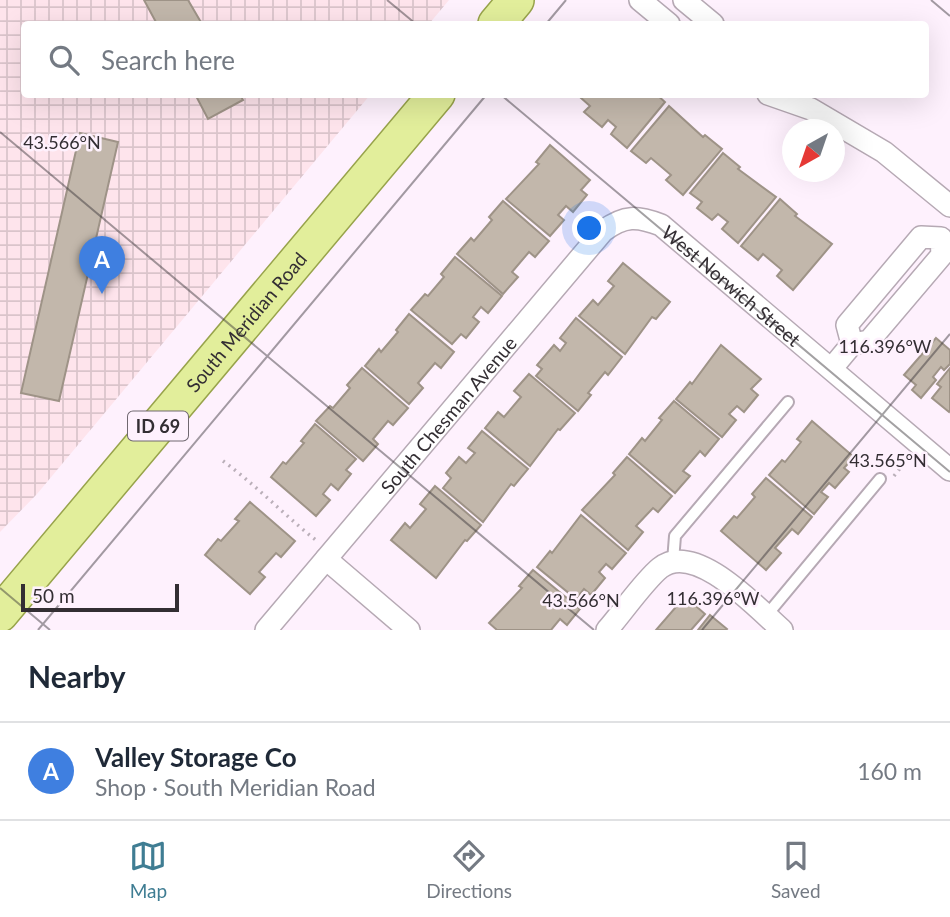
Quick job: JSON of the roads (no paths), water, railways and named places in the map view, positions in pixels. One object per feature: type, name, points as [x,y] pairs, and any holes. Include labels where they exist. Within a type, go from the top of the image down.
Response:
[{"type":"main road","points":[[478,21],[496,0]]},
{"type":"main road","points":[[498,21],[516,0]]},
{"type":"main road","points":[[522,21],[540,0]]},
{"type":"main road","name":"South Meridian Road","points":[[0,614],[434,98]]},
{"type":"street","points":[[640,0],[665,21]]},
{"type":"street","points":[[684,0],[709,21]]},
{"type":"street","points":[[780,98],[811,109],[884,152],[950,205]]},
{"type":"street","name":"West Norwich Street","points":[[640,217],[661,225],[950,470]]},
{"type":"street","name":"South Chesman Avenue","points":[[265,630],[324,552],[603,231],[616,221],[640,217]]},
{"type":"street","points":[[832,368],[852,344],[870,341],[942,256],[946,233]]},
{"type":"street","points":[[324,552],[409,630]]},
{"type":"street","points":[[607,630],[660,568],[673,561],[693,562],[711,570],[774,623]]},
{"type":"lane","points":[[673,561],[675,536],[788,402]]},
{"type":"lane","points":[[774,623],[880,479]]},
{"type":"place","name":"Valley Storage Co","points":[[102,294]]}]
